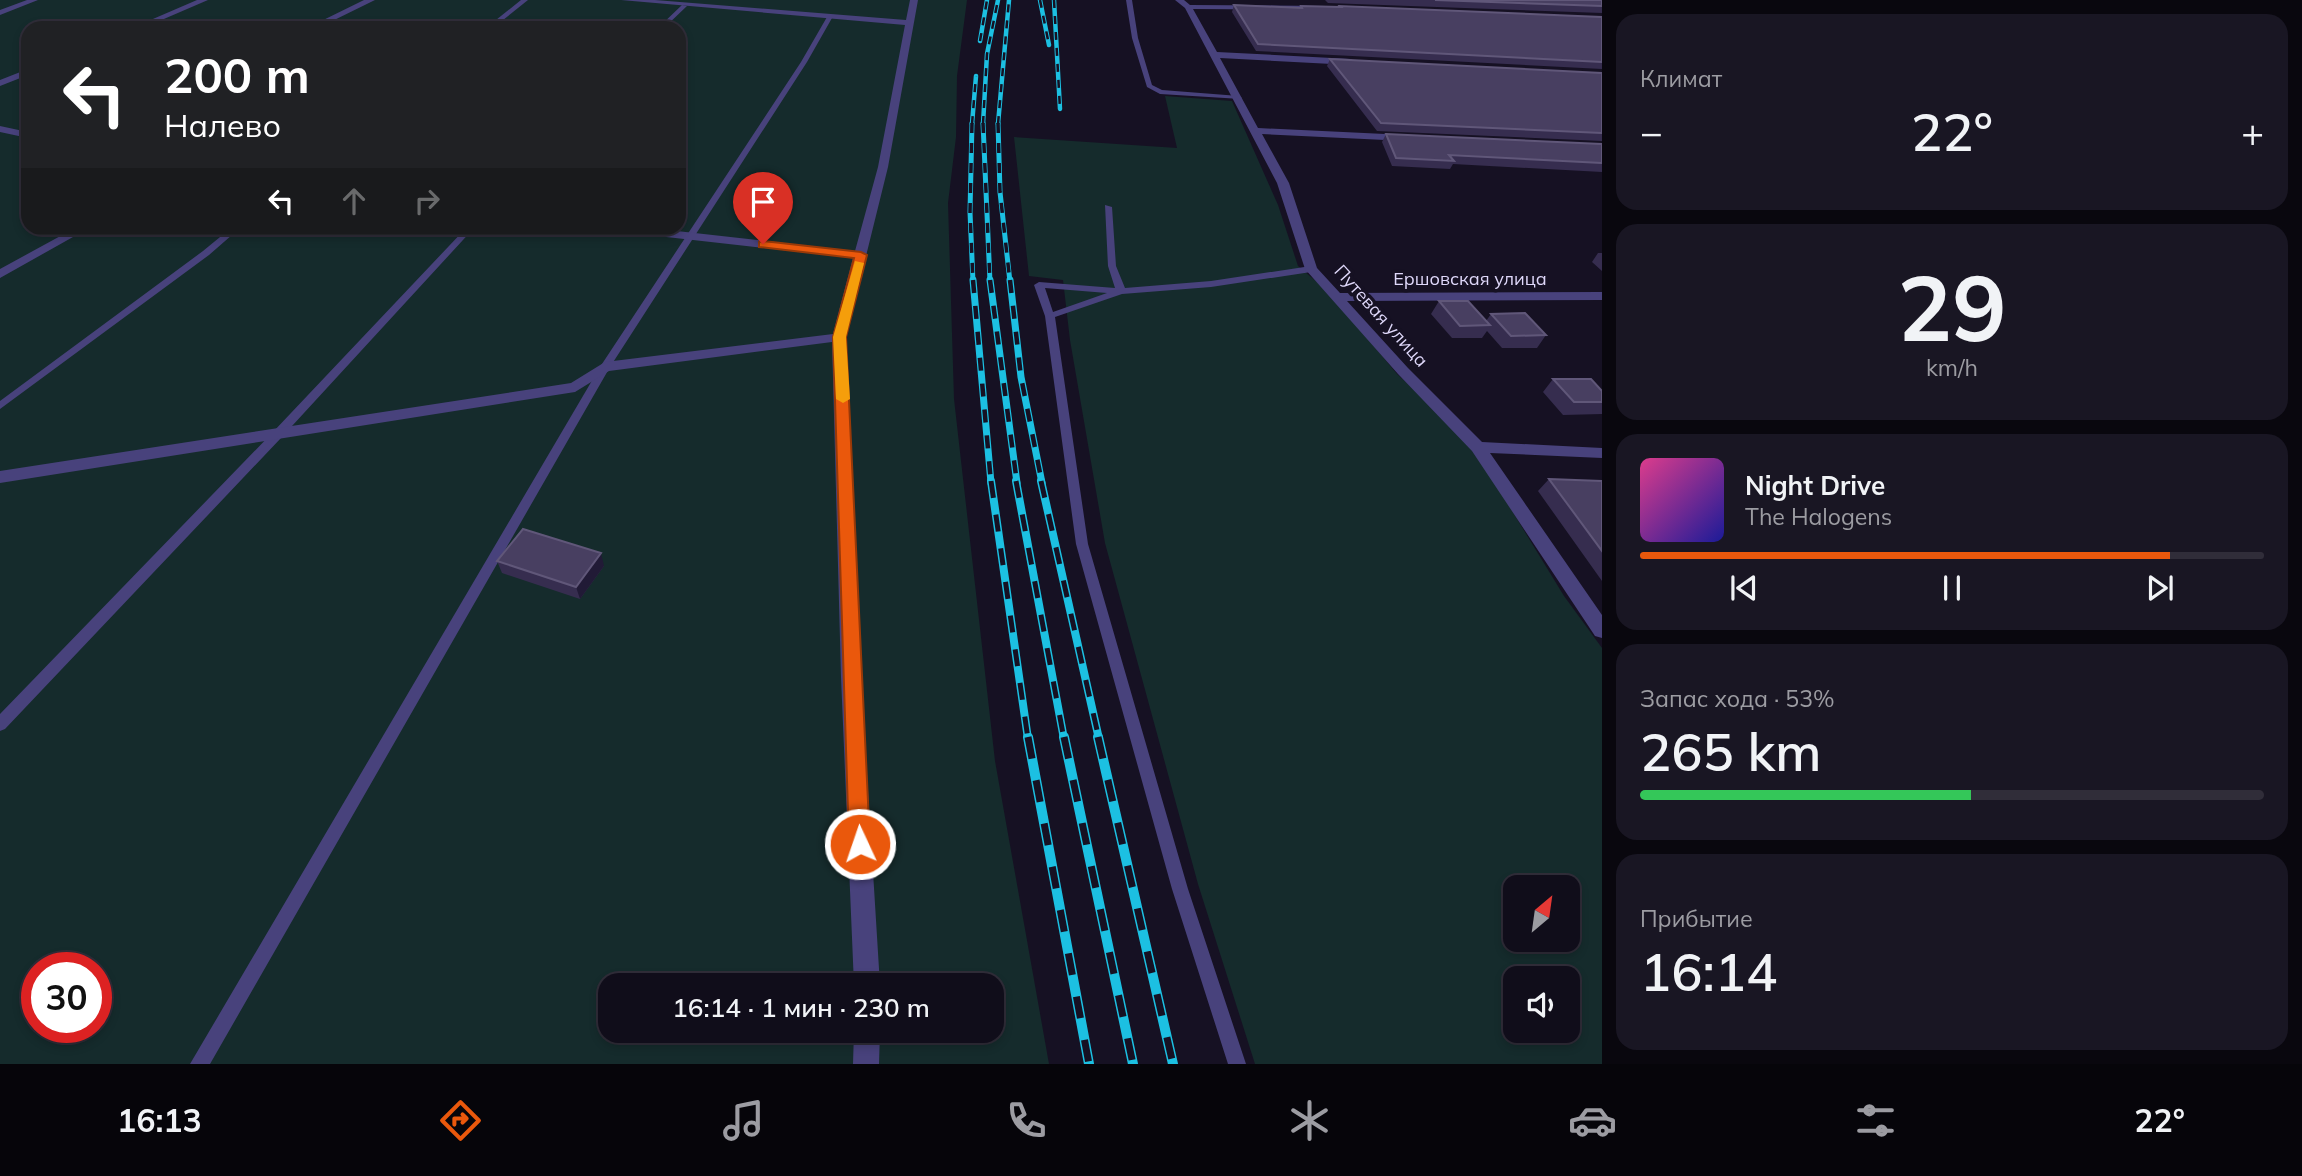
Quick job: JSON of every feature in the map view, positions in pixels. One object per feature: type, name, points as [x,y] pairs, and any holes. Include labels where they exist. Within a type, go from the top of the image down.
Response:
[{"type":"street","points":[[0,13],[34,0]]},
{"type":"street","points":[[153,21],[204,0]]},
{"type":"street","points":[[326,21],[371,0]]},
{"type":"street","points":[[625,0],[908,23]]},
{"type":"street","points":[[779,13],[789,0]]},
{"type":"street","points":[[866,973],[851,677],[839,337],[883,167],[914,0]]},
{"type":"street","points":[[1184,3],[1337,8]]},
{"type":"street","name":"Путевая улица","points":[[1184,3],[1239,98],[1283,183],[1311,269],[1403,371],[1478,447],[1602,630]]},
{"type":"street","points":[[1215,55],[1367,63]]},
{"type":"street","points":[[0,83],[21,75]]},
{"type":"street","points":[[0,129],[21,134]]},
{"type":"street","points":[[1255,131],[1422,139]]},
{"type":"street","points":[[0,274],[70,235]]},
{"type":"street","points":[[674,235],[861,255]]},
{"type":"street","name":"Ершовская улица","points":[[1339,297],[1602,296]]},
{"type":"street","points":[[0,477],[575,387],[605,367],[839,337]]},
{"type":"street","points":[[1478,447],[1602,453]]},
{"type":"street","points":[[866,1064],[867,1043]]},
{"type":"lane","points":[[498,21],[525,0]]},
{"type":"lane","points":[[1129,0],[1135,38],[1149,86],[1160,92],[1239,98]]},
{"type":"lane","points":[[668,21],[684,6]]},
{"type":"lane","points":[[199,1064],[605,367],[804,62],[829,18]]},
{"type":"lane","points":[[1108,206],[1112,266],[1121,290]]},
{"type":"lane","points":[[0,406],[228,235]]},
{"type":"lane","points":[[0,724],[277,435],[463,235]]},
{"type":"lane","points":[[1237,1064],[1180,889],[1082,544],[1050,316],[1039,285],[1121,290],[1211,284],[1311,269]]},
{"type":"lane","points":[[1050,316],[1121,290]]},
{"type":"green space","points":[[0,0],[967,0],[957,76],[956,137],[948,203],[954,399],[995,761],[1049,1064],[0,1064]]},
{"type":"green space","points":[[1165,96],[1232,101],[1278,205],[1298,266],[1330,293],[1397,374],[1467,437],[1564,596],[1602,648],[1602,1064],[1255,1064],[1198,884],[1105,543],[1070,340],[1063,280],[1029,276],[1014,137],[1177,148]]},
{"type":"building","points":[[1435,0],[1602,0],[1602,6]]},
{"type":"building","points":[[1234,5],[1302,8],[1301,6],[1340,6],[1602,17],[1602,62],[1258,44]]},
{"type":"building","points":[[1330,59],[1602,73],[1602,133],[1381,123]]},
{"type":"building","points":[[1386,134],[1602,144],[1602,163],[1449,155],[1454,161],[1396,158]]},
{"type":"building","points":[[1439,301],[1468,301],[1490,325],[1460,326]]},
{"type":"building","points":[[1525,313],[1546,335],[1511,336],[1491,314]]},
{"type":"building","points":[[1553,379],[1591,379],[1602,391],[1602,402],[1574,402]]},
{"type":"building","points":[[1549,479],[1602,481],[1602,551]]},
{"type":"building","points":[[523,529],[601,553],[576,587],[497,561]]},
{"type":"railway","points":[[980,41],[987,0]]},
{"type":"railway","points":[[983,124],[987,54],[998,0]]},
{"type":"railway","points":[[998,124],[1009,0]]},
{"type":"railway","points":[[1040,0],[1049,45]]},
{"type":"railway","points":[[1054,0],[1060,109]]},
{"type":"railway","points":[[972,124],[976,76]]},
{"type":"railway","points":[[972,123],[970,212],[973,282]]},
{"type":"railway","points":[[983,124],[990,282]]},
{"type":"railway","points":[[998,124],[1000,192],[1010,282]]},
{"type":"railway","points":[[973,280],[991,483]]},
{"type":"railway","points":[[990,280],[1017,483]]},
{"type":"railway","points":[[1010,280],[1021,377],[1042,483]]},
{"type":"railway","points":[[991,481],[1028,739]]},
{"type":"railway","points":[[1016,481],[1064,739]]},
{"type":"railway","points":[[1041,481],[1099,739]]},
{"type":"railway","points":[[1028,737],[1089,1064]]},
{"type":"railway","points":[[1064,737],[1133,1064]]},
{"type":"railway","points":[[1098,737],[1173,1064]]},
{"type":"slow traffic","points":[[843,399],[839,337],[859,263]]},
{"type":"route","points":[[763,244],[861,255],[839,337],[860,844]]}]
